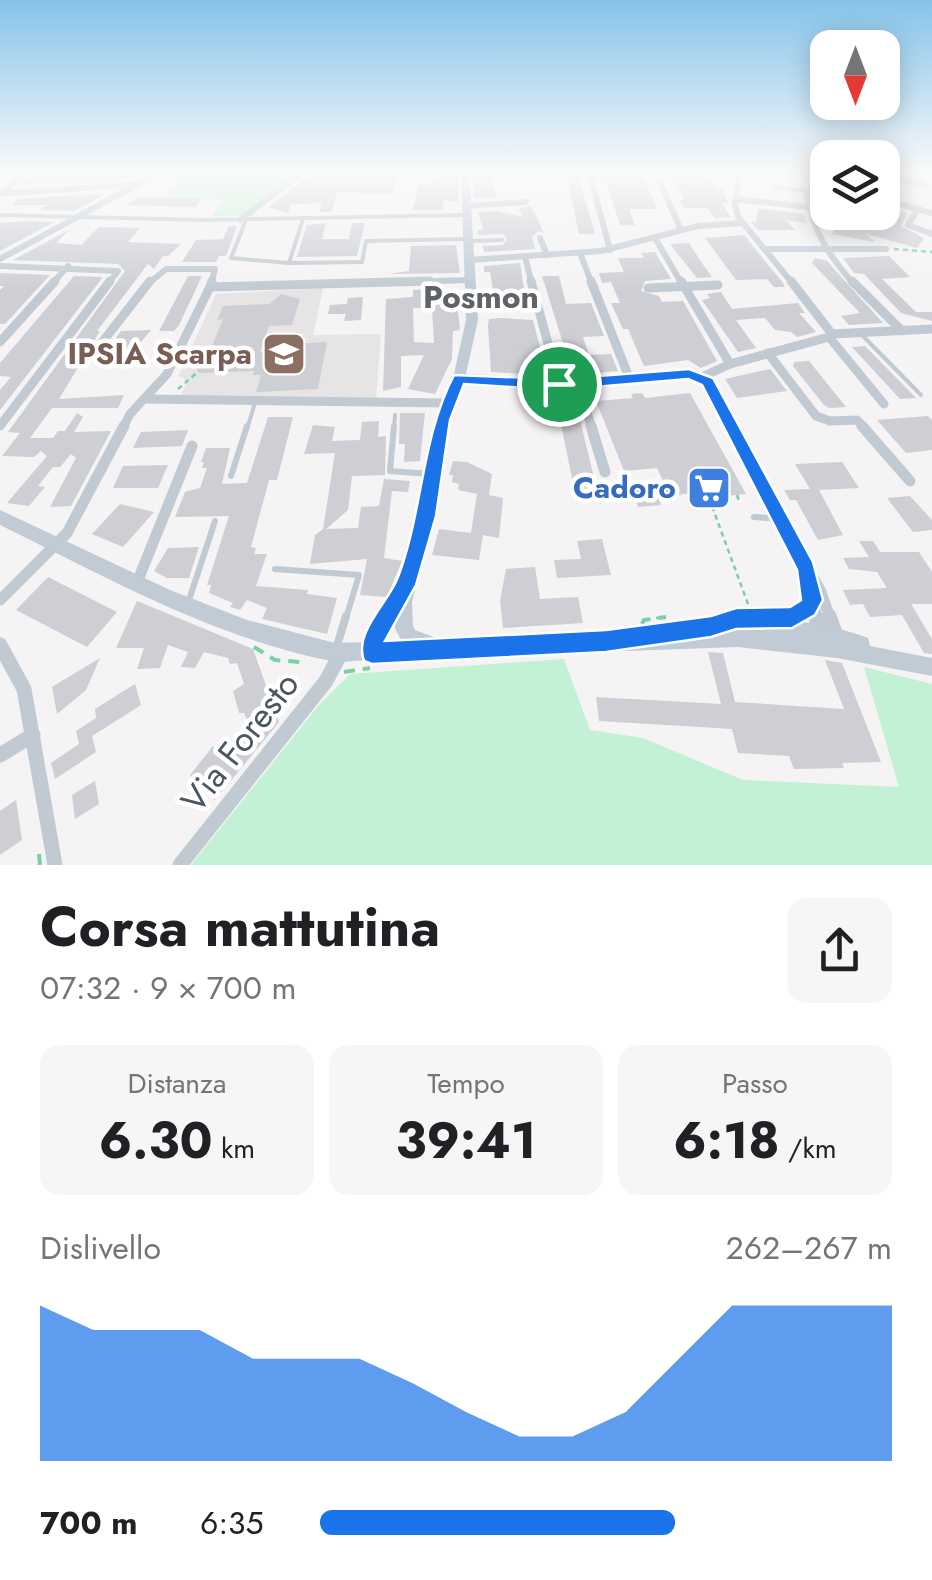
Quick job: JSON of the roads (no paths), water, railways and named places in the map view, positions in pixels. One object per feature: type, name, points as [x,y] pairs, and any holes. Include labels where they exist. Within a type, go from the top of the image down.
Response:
[{"type":"main road","points":[[465,211],[472,320],[406,585],[403,619],[409,637],[426,645],[473,650]]},
{"type":"main road","points":[[0,518],[186,607],[290,643],[338,653],[473,650],[716,633],[831,641],[932,667]]},
{"type":"main road","points":[[372,653],[376,636],[406,585]]},
{"type":"street","points":[[0,263],[87,211]]},
{"type":"street","points":[[243,220],[254,211]]},
{"type":"street","points":[[0,216],[243,220],[441,211]]},
{"type":"street","points":[[600,211],[610,250]]},
{"type":"street","points":[[673,211],[682,230]]},
{"type":"street","points":[[739,211],[742,223],[884,404]]},
{"type":"street","points":[[810,211],[823,249],[902,331]]},
{"type":"street","points":[[917,211],[908,225],[932,234]]},
{"type":"street","points":[[468,260],[610,250],[707,224],[742,223]]},
{"type":"street","points":[[540,238],[547,255]]},
{"type":"street","points":[[654,238],[730,364]]},
{"type":"street","points":[[764,249],[886,249]]},
{"type":"street","points":[[580,252],[630,380]]},
{"type":"street","points":[[525,257],[559,384]]},
{"type":"street","points":[[0,263],[118,271],[0,426]]},
{"type":"street","points":[[0,277],[12,266]]},
{"type":"street","points":[[0,342],[68,266]]},
{"type":"street","points":[[0,600],[67,532],[130,414],[167,374],[215,269],[160,271],[145,283],[94,354]]},
{"type":"street","points":[[210,287],[469,280]]},
{"type":"street","points":[[648,288],[718,285]]},
{"type":"street","points":[[459,378],[579,384],[702,376],[730,364],[830,336],[932,330]]},
{"type":"street","points":[[768,353],[816,416],[830,421],[857,420],[910,482]]},
{"type":"street","points":[[702,376],[826,602],[831,641]]},
{"type":"street","points":[[579,384],[606,472]]},
{"type":"street","points":[[144,399],[448,404]]},
{"type":"street","points":[[136,585],[192,446]]},
{"type":"street","points":[[806,568],[812,600],[831,641]]},
{"type":"street","points":[[716,633],[736,618],[792,617],[812,600]]},
{"type":"street","points":[[0,645],[18,670],[54,865]]},
{"type":"street","name":"Via Foresto","points":[[180,865],[326,681],[338,653]]},
{"type":"street","points":[[0,755],[33,735]]},
{"type":"lane","points":[[289,263],[304,219]]},
{"type":"lane","points":[[243,220],[231,258],[289,263],[362,262],[366,241],[502,240]]},
{"type":"lane","points":[[860,333],[921,395]]},
{"type":"lane","points":[[231,476],[255,401]]},
{"type":"lane","points":[[394,414],[390,472],[433,474]]},
{"type":"lane","points":[[754,517],[783,519]]},
{"type":"lane","points":[[186,607],[215,521]]},
{"type":"lane","points":[[276,569],[359,575],[338,653]]},
{"type":"place","name":"IPSIA Scarpa","points":[[284,354]]},
{"type":"place","name":"Cadoro","points":[[709,488]]},
{"type":"district","name":"Posmon","points":[[481,297]]}]
